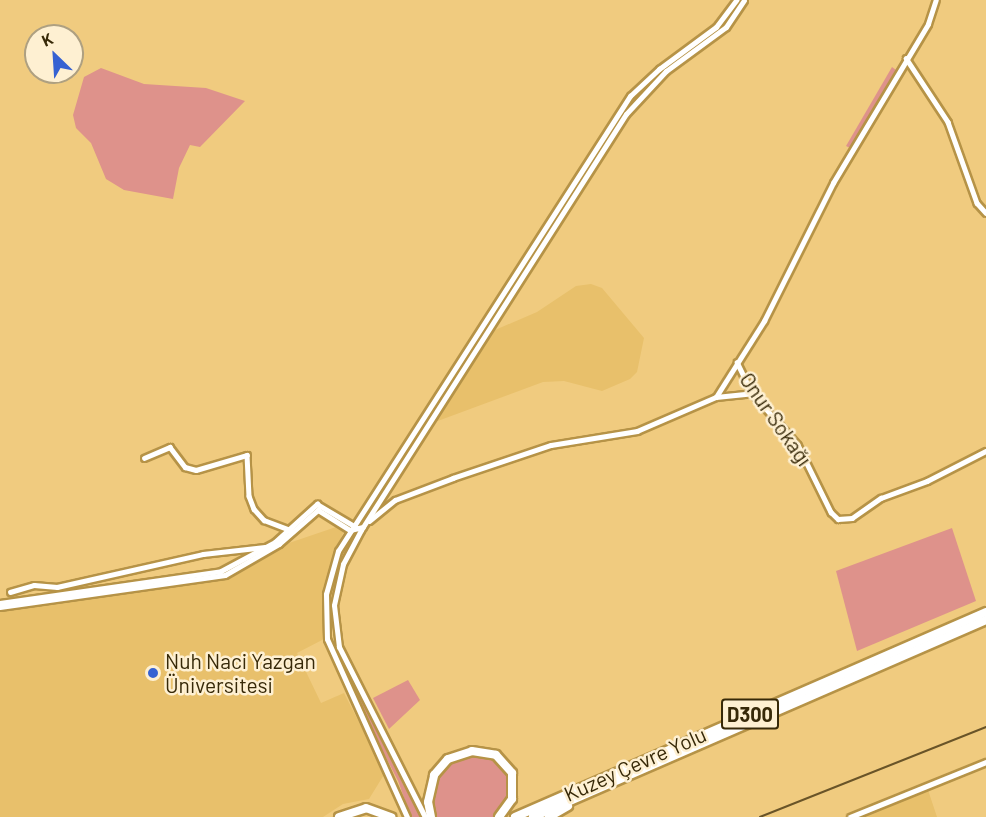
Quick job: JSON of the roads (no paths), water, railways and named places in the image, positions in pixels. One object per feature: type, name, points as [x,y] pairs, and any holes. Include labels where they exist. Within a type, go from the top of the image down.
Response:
[{"type":"highway","name":"Kuzey Çevre Yolu","points":[[515,817],[986,612]]},
{"type":"highway","name":"Kuzey Çevre Yolu","points":[[533,817],[986,620]]},
{"type":"highway","points":[[431,817],[428,802],[434,775],[448,759],[472,750],[496,755],[512,772],[512,799],[499,817]]},
{"type":"highway","points":[[549,817],[627,776]]},
{"type":"highway","points":[[339,817],[366,808],[391,817]]},
{"type":"street","points":[[408,817],[327,639],[328,581],[339,547],[630,96],[659,69],[716,27],[736,0]]},
{"type":"street","points":[[425,817],[341,653],[336,637],[338,582],[361,530],[626,114],[666,71],[726,27],[744,0]]},
{"type":"street","points":[[716,397],[764,321],[833,183],[928,24],[936,0]]},
{"type":"street","points":[[906,58],[945,116],[964,159],[977,203],[986,213]]},
{"type":"street","name":"Onur Sokağı","points":[[737,362],[752,393],[792,437],[831,512],[841,520],[852,518],[881,498],[927,481],[986,451]]},
{"type":"street","points":[[361,530],[390,503],[453,478],[551,445],[637,431],[716,397],[752,393]]},
{"type":"street","points":[[144,458],[170,447],[185,467],[196,470],[247,455],[249,496],[254,509],[264,520],[290,530]]},
{"type":"street","points":[[0,603],[216,573],[268,546],[319,504],[352,528]]},
{"type":"street","points":[[0,607],[220,577],[272,550],[318,510],[352,528],[361,530]]},
{"type":"street","points":[[10,592],[34,585],[57,587],[196,555],[268,546]]},
{"type":"street","points":[[850,817],[986,762]]},
{"type":"railway","points":[[760,817],[986,727]]},
{"type":"place","name":"Nuh Naci Yazgan Üniversitesi","points":[[153,673]]}]
